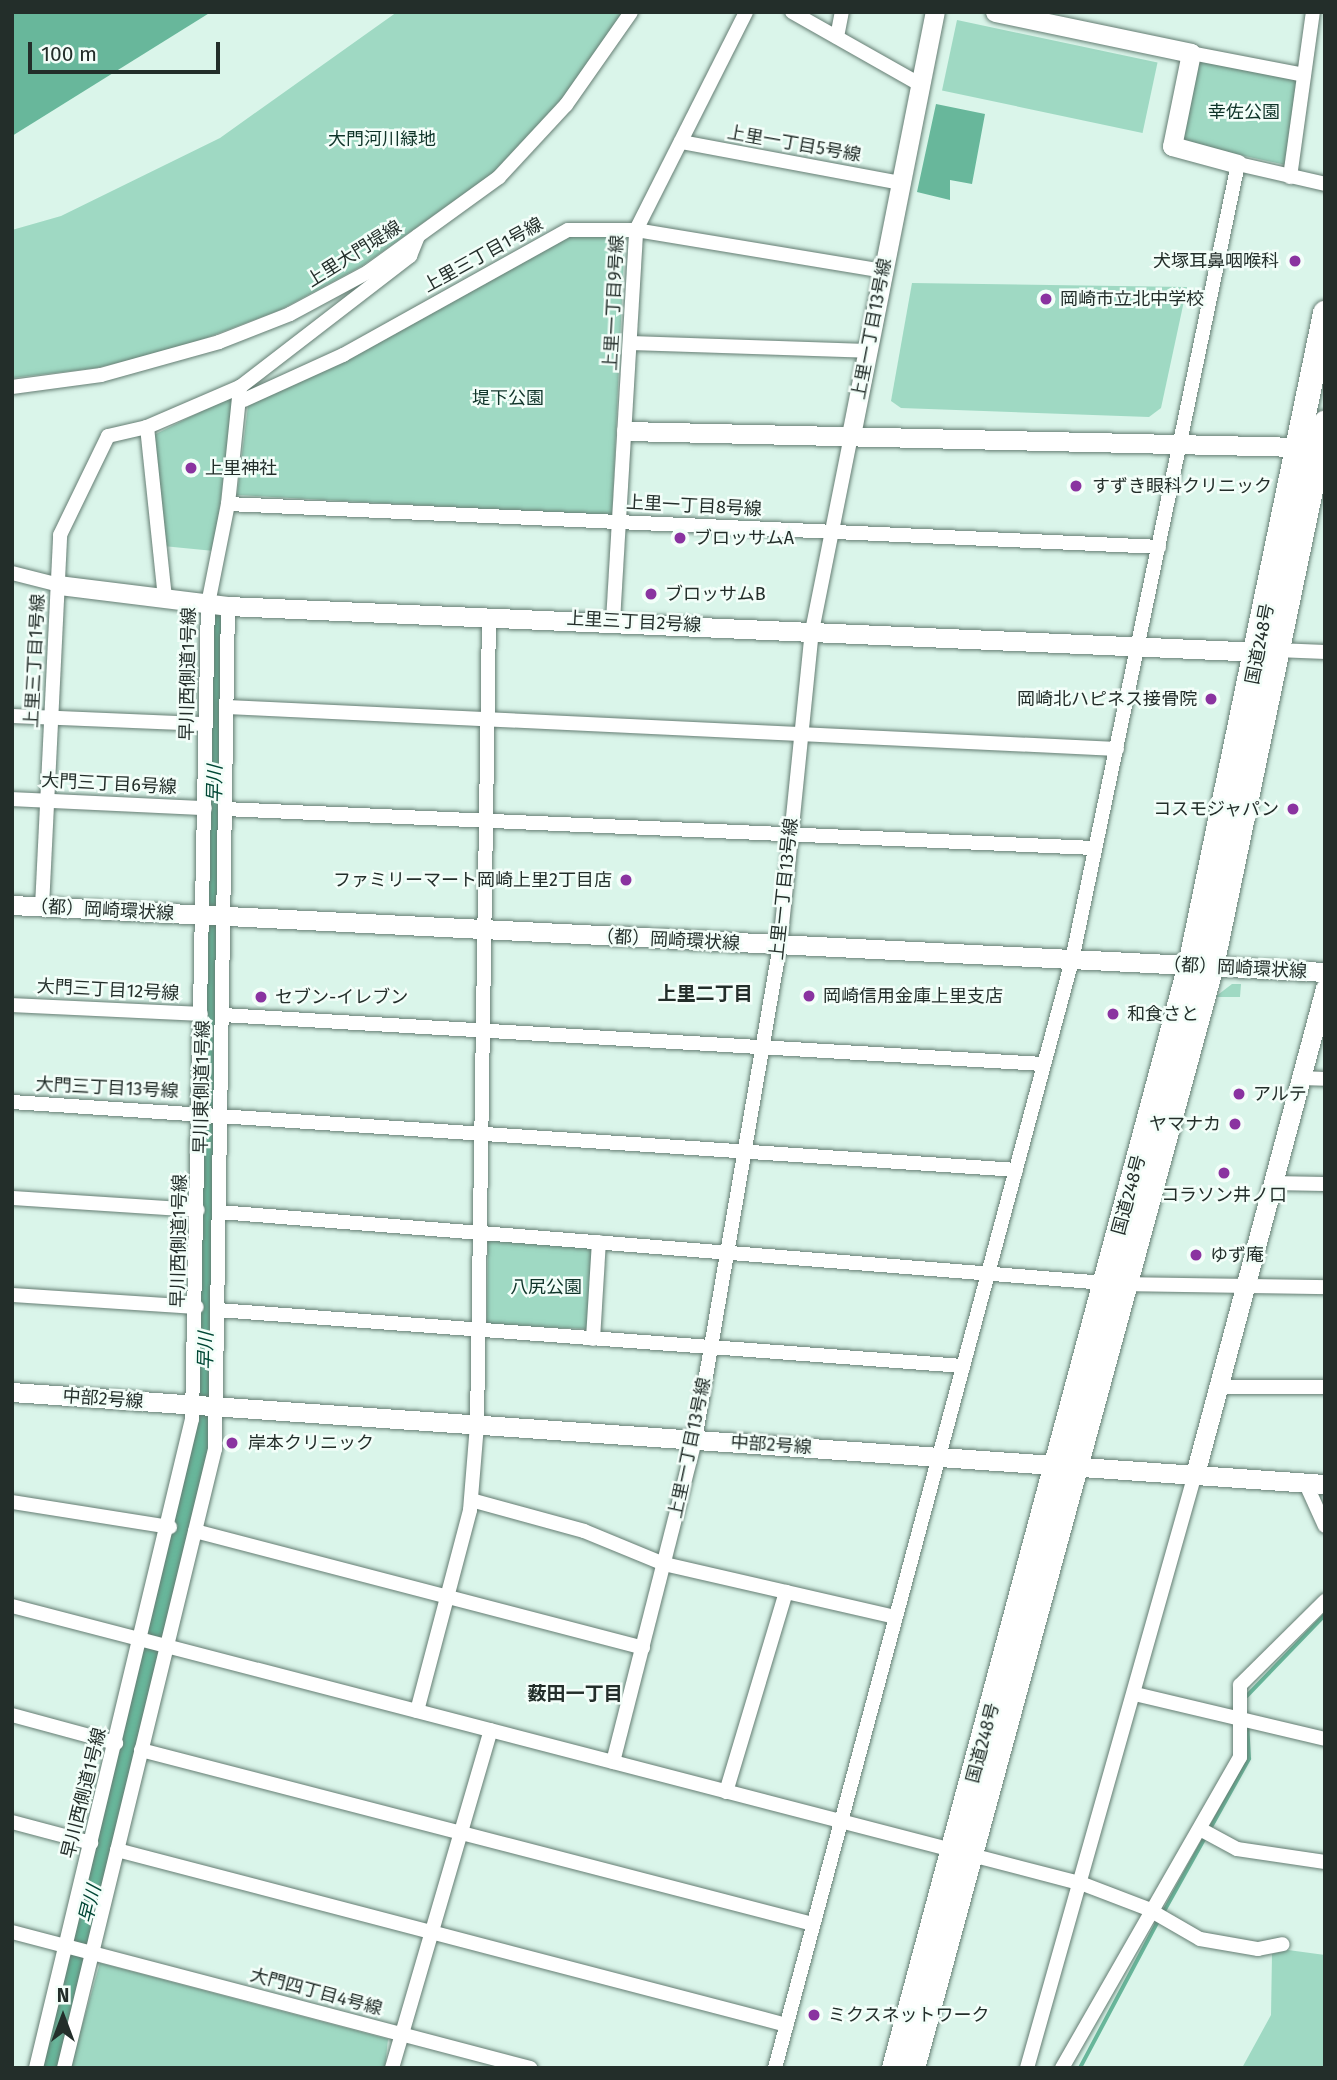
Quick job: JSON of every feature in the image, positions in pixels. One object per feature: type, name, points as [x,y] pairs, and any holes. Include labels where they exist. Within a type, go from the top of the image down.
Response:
[{"type":"highway","name":"国道248号","points":[[913,2068],[963,1852],[1201,966],[1268,651],[1317,441],[1325,313]]},
{"type":"highway","name":"国道248号","points":[[894,2068],[963,1852]]},
{"type":"street","name":"上里大門堤線","points":[[12,387],[112,372],[219,342],[322,298],[418,236],[499,177],[541,136],[631,12]]},
{"type":"street","name":"上里一丁目9号線","points":[[613,621],[622,522],[636,230],[746,12]]},
{"type":"street","points":[[792,12],[920,85]]},
{"type":"street","points":[[837,37],[842,12]]},
{"type":"street","name":"上里一丁目13号線","points":[[612,1762],[695,1440],[780,945],[812,631],[935,12]]},
{"type":"street","points":[[995,12],[1304,75]]},
{"type":"street","points":[[1290,177],[1313,12]]},
{"type":"street","points":[[1191,52],[1172,146],[1325,184]]},
{"type":"street","name":"上里一丁目5号線","points":[[681,142],[901,183]]},
{"type":"street","points":[[775,2068],[1072,960],[1238,164]]},
{"type":"street","name":"上里三丁目1号線","points":[[42,907],[60,535],[115,431],[147,428],[343,355],[568,230],[636,230],[884,271]]},
{"type":"street","points":[[242,393],[410,256],[418,236]]},
{"type":"street","points":[[630,343],[868,351]]},
{"type":"street","name":"早川西側道1号線","points":[[36,2068],[170,1527],[194,1405],[208,604],[228,504],[242,393]]},
{"type":"street","points":[[147,428],[165,597]]},
{"type":"street","points":[[626,431],[1180,443],[1317,441]]},
{"type":"street","name":"上里一丁目8号線","points":[[228,504],[1159,547]]},
{"type":"street","name":"上里三丁目2号線","points":[[12,573],[59,585],[228,606],[613,621],[1138,647],[1325,652]]},
{"type":"street","name":"早川東側道1号線","points":[[141,1750],[215,1449],[228,606]]},
{"type":"street","points":[[417,1711],[471,1500],[477,1425],[489,616]]},
{"type":"street","points":[[227,707],[1117,749]]},
{"type":"street","points":[[12,716],[206,724]]},
{"type":"street","name":"大門三丁目6号線","points":[[12,799],[205,808]]},
{"type":"street","points":[[225,809],[1095,848]]},
{"type":"street","name":"（都）岡崎環状線","points":[[12,905],[1325,972]]},
{"type":"street","points":[[1027,2068],[1083,1884],[1325,988]]},
{"type":"street","name":"大門三丁目12号線","points":[[12,1004],[201,1014]]},
{"type":"street","points":[[223,1015],[1044,1064]]},
{"type":"street","points":[[1300,1078],[1325,1079]]},
{"type":"street","name":"大門三丁目13号線","points":[[12,1102],[221,1113],[1016,1170]]},
{"type":"street","points":[[1272,1183],[1325,1184]]},
{"type":"street","points":[[12,1198],[198,1210]]},
{"type":"street","points":[[219,1212],[1115,1284],[1325,1287]]},
{"type":"street","points":[[593,1339],[599,1242]]},
{"type":"street","points":[[12,1295],[197,1307]]},
{"type":"street","points":[[218,1310],[963,1366]]},
{"type":"street","points":[[1217,1387],[1325,1387]]},
{"type":"street","name":"中部2号線","points":[[12,1392],[1325,1484]]},
{"type":"street","points":[[1305,1482],[1325,1527]]},
{"type":"street","points":[[471,1500],[584,1531],[664,1564],[895,1617]]},
{"type":"street","points":[[12,1502],[170,1527]]},
{"type":"street","points":[[195,1531],[643,1648]]},
{"type":"street","points":[[726,1792],[786,1592]]},
{"type":"street","points":[[1062,2068],[1148,1909],[1200,1829],[1240,1757],[1237,1695],[1247,1676],[1325,1601]]},
{"type":"street","points":[[12,1606],[1083,1884],[1148,1909],[1170,1922],[1226,1945],[1258,1949],[1283,1944]]},
{"type":"street","points":[[1135,1694],[1258,1727],[1325,1740]]},
{"type":"street","points":[[12,1715],[116,1743]]},
{"type":"street","points":[[392,2068],[491,1730]]},
{"type":"street","points":[[64,2068],[141,1750],[813,1924]]},
{"type":"street","points":[[12,1822],[91,1843]]},
{"type":"street","points":[[1200,1829],[1237,1849],[1325,1862]]},
{"type":"street","points":[[117,1850],[787,2025]]},
{"type":"street","points":[[12,1932],[65,1946]]},
{"type":"street","name":"大門四丁目4号線","points":[[65,1946],[530,2068]]},
{"type":"green space","name":"大門河川緑地","points":[[397,12],[625,12],[565,96],[496,171],[362,266],[280,310],[180,348],[96,368],[12,378],[12,230],[61,216],[220,138]]},
{"type":"green space","points":[[957,20],[1158,63],[1143,133],[942,90]]},
{"type":"green space","name":"幸佐公園","points":[[1197,60],[1297,80],[1286,165],[1186,143],[1181,136]]},
{"type":"green space","name":"堤下公園","points":[[625,234],[612,516],[237,495],[248,406],[569,235]]},
{"type":"green space","points":[[912,283],[1187,287],[1161,408],[1149,417],[901,408],[891,401]]},
{"type":"green space","points":[[234,395],[214,551],[163,546],[152,436]]},
{"type":"green space","points":[[1232,984],[1241,984],[1240,997],[1215,997]]},
{"type":"green space","name":"八尻公園","points":[[488,1239],[590,1247],[595,1252],[590,1329],[487,1325]]},
{"type":"green space","points":[[1288,1950],[1325,1955],[1325,2068],[1242,2068],[1271,2015],[1272,1954]]},
{"type":"green space","points":[[100,1963],[388,2039],[385,2068],[70,2068]]},
{"type":"shaded area","points":[[12,12],[211,12],[12,136]]},
{"type":"shaded area","points":[[936,104],[985,114],[972,184],[950,180],[950,200],[917,192]]},
{"type":"waterway","name":"早川","points":[[49,2068],[205,1422],[218,616]]},
{"type":"waterway","points":[[1247,1696],[1325,1615]]},
{"type":"waterway","points":[[1210,1829],[1249,1759],[1247,1725]]},
{"type":"waterway","points":[[1162,1915],[1206,1836]]},
{"type":"waterway","points":[[1080,2068],[1158,1921]]},
{"type":"place","name":"犬塚耳鼻咽喉科","points":[[1295,261]]},
{"type":"place","name":"岡崎市立北中学校","points":[[1046,299]]},
{"type":"place","name":"上里神社","points":[[191,468]]},
{"type":"place","name":"すずき眼科クリニック","points":[[1076,486]]},
{"type":"place","name":"ブロッサムA","points":[[680,538]]},
{"type":"place","name":"ブロッサムB","points":[[651,594]]},
{"type":"place","name":"岡崎北ハピネス接骨院","points":[[1211,699]]},
{"type":"place","name":"コスモジャパン","points":[[1293,809]]},
{"type":"place","name":"ファミリーマート岡崎上里2丁目店","points":[[626,880]]},
{"type":"place","name":"岡崎信用金庫上里支店","points":[[809,996]]},
{"type":"place","name":"セブン-イレブン","points":[[261,997]]},
{"type":"place","name":"和食さと","points":[[1113,1014]]},
{"type":"place","name":"アルテ","points":[[1239,1094]]},
{"type":"place","name":"ヤマナカ","points":[[1235,1124]]},
{"type":"place","name":"コラソン井ノ口","points":[[1224,1173]]},
{"type":"place","name":"ゆず庵","points":[[1196,1255]]},
{"type":"place","name":"岸本クリニック","points":[[232,1443]]},
{"type":"place","name":"ミクスネットワーク","points":[[814,2015]]},
{"type":"district","name":"上里二丁目","points":[[705,994]]},
{"type":"district","name":"薮田一丁目","points":[[575,1694]]}]
